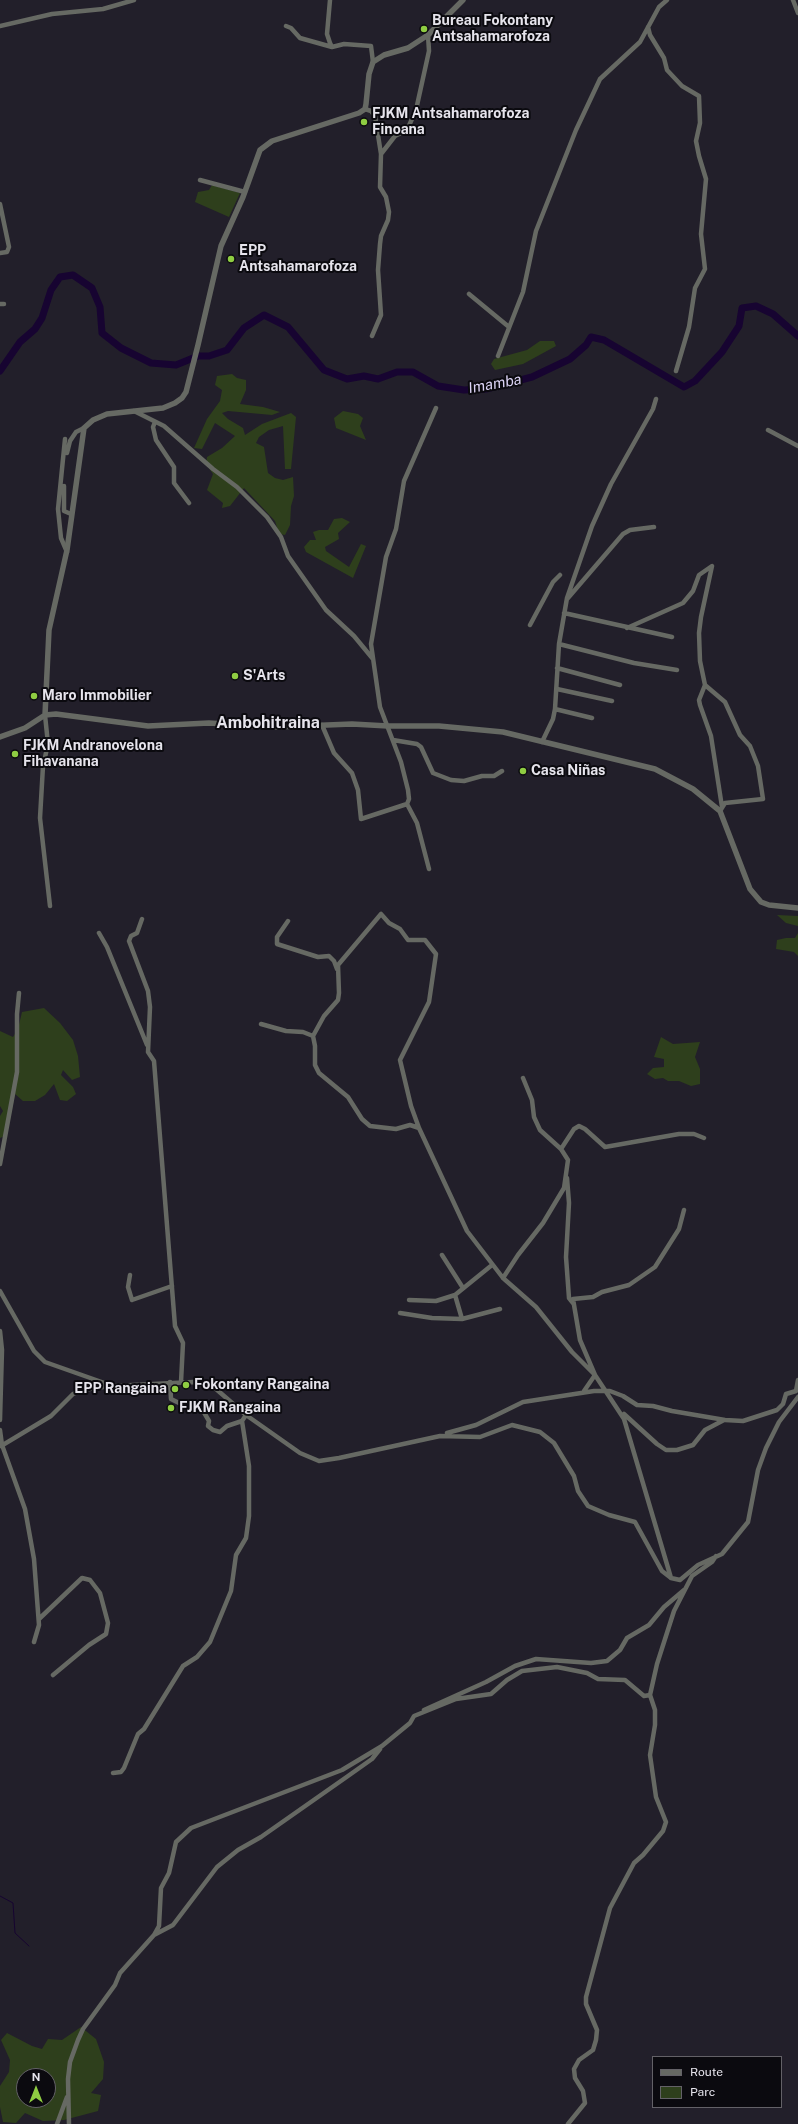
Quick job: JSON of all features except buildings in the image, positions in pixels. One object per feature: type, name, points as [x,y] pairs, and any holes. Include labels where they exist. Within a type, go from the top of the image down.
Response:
[{"type":"street","points":[[0,26],[52,14],[103,9],[134,0]]},
{"type":"street","points":[[330,0],[327,34],[332,47]]},
{"type":"street","points":[[373,62],[384,55],[408,48],[428,35],[463,0]]},
{"type":"street","points":[[498,356],[523,292],[536,231],[576,130],[600,79],[640,42],[659,7],[667,0]]},
{"type":"street","points":[[793,0],[798,13]]},
{"type":"street","points":[[286,26],[291,28],[300,38],[332,47],[344,44],[371,46],[373,62],[368,74],[365,109]]},
{"type":"street","points":[[648,27],[650,35],[664,58],[667,70],[682,86],[699,96],[700,123],[696,141],[698,156],[706,179],[701,234],[705,269],[695,288],[689,327],[676,371]]},
{"type":"street","points":[[381,154],[395,136],[407,130],[416,110],[429,51],[428,35]]},
{"type":"street","points":[[365,109],[371,111],[375,116],[381,154],[380,187],[386,197],[388,216],[380,244],[378,270],[381,315],[372,336]]},
{"type":"street","points":[[71,514],[64,511],[62,499],[67,451],[70,441],[76,432],[84,428],[93,420],[107,414],[163,408],[175,403],[186,392],[221,246],[245,192],[260,150],[272,141],[318,128],[344,117],[359,113],[365,109]]},
{"type":"street","points":[[200,180],[245,192]]},
{"type":"street","points":[[0,204],[9,247],[7,252],[0,253]]},
{"type":"street","points":[[468,294],[509,327]]},
{"type":"street","points":[[542,742],[553,719],[555,709],[559,644],[567,600],[592,526],[611,484],[653,409],[656,399]]},
{"type":"street","points":[[322,725],[334,753],[352,773],[358,790],[361,819],[407,804],[410,799],[408,790],[393,740],[380,707],[371,644],[386,557],[396,529],[404,480],[436,408]]},
{"type":"street","points":[[134,411],[164,426],[213,469],[237,487],[267,517],[281,537],[288,556],[326,610],[354,636],[373,659]]},
{"type":"street","points":[[155,422],[153,427],[156,440],[174,467],[174,483],[190,503]]},
{"type":"street","points":[[50,906],[40,818],[44,766],[48,744],[45,715],[49,630],[66,552],[84,428]]},
{"type":"street","points":[[768,430],[798,446]]},
{"type":"street","points":[[66,439],[58,509],[61,538],[66,552]]},
{"type":"street","points":[[567,600],[623,534],[630,530],[654,527]]},
{"type":"street","points":[[627,628],[683,603],[693,591],[699,575],[712,566],[699,633],[700,661],[706,685],[725,702],[740,735],[750,746],[758,766],[763,799],[725,803],[721,809]]},
{"type":"street","points":[[530,625],[552,582],[560,575]]},
{"type":"street","points":[[564,612],[627,628],[672,637]]},
{"type":"street","points":[[559,644],[634,663],[676,670]]},
{"type":"street","points":[[557,668],[620,685]]},
{"type":"street","points":[[706,685],[699,700],[711,736],[721,809],[750,889],[761,902],[769,905],[798,908]]},
{"type":"street","points":[[557,688],[612,702]]},
{"type":"street","points":[[555,709],[592,718]]},
{"type":"street","points":[[0,737],[25,728],[45,715],[56,714],[148,726],[209,723],[277,727],[352,724],[474,728],[503,732],[655,770],[693,789],[721,809]]},
{"type":"street","points":[[393,740],[417,744],[423,750],[433,773],[451,780],[464,781],[482,776],[494,776],[502,772]]},
{"type":"street","points":[[407,804],[417,823],[429,869]]},
{"type":"street","points":[[419,1128],[410,1125],[396,1129],[370,1126],[362,1119],[348,1097],[319,1072],[315,1065],[315,1046],[313,1036],[324,1016],[338,1000],[338,965],[381,914],[388,923],[400,929],[408,940],[424,940],[436,954],[429,1002],[400,1060],[411,1106],[419,1128],[467,1231],[503,1278],[536,1307],[572,1352],[595,1375],[624,1419],[671,1578]]},
{"type":"street","points":[[142,920],[137,933],[132,936],[129,941],[148,991],[150,1007],[148,1052],[154,1061],[175,1326],[183,1343],[181,1382]]},
{"type":"street","points":[[288,921],[277,937],[277,944],[318,957],[329,956],[334,961],[338,971]]},
{"type":"street","points":[[99,933],[107,947],[148,1046]]},
{"type":"street","points":[[0,1164],[1,1150],[17,1072],[17,1014],[19,993]]},
{"type":"street","points":[[261,1024],[286,1031],[303,1032],[313,1036]]},
{"type":"street","points":[[503,1278],[518,1255],[543,1224],[564,1188],[568,1160],[561,1149],[540,1130],[534,1117],[532,1100],[523,1078]]},
{"type":"street","points":[[561,1149],[574,1129],[579,1126],[605,1147],[678,1134],[694,1134],[704,1138]]},
{"type":"street","points":[[567,1166],[569,1203],[566,1257],[569,1298],[573,1303],[580,1340],[595,1375]]},
{"type":"street","points":[[573,1303],[573,1299],[577,1297],[593,1297],[602,1292],[629,1285],[655,1267],[679,1229],[684,1210]]},
{"type":"street","points":[[442,1255],[463,1288]]},
{"type":"street","points":[[410,1300],[436,1301],[455,1295],[492,1265]]},
{"type":"street","points":[[130,1275],[128,1287],[132,1300],[172,1286]]},
{"type":"street","points":[[0,1291],[34,1351],[46,1362],[113,1386]]},
{"type":"street","points":[[455,1295],[462,1319]]},
{"type":"street","points":[[400,1313],[432,1318],[462,1319],[500,1309]]},
{"type":"street","points":[[0,1331],[2,1404],[0,1420]]},
{"type":"street","points":[[584,1391],[595,1375]]},
{"type":"street","points":[[1,1446],[51,1416],[73,1394],[82,1390],[113,1386],[193,1382],[216,1389],[246,1415],[300,1453],[319,1461],[440,1436],[476,1425],[517,1404],[584,1391],[606,1391],[623,1396],[637,1405],[653,1406],[725,1420],[743,1421],[777,1410],[783,1404],[786,1394],[796,1390],[798,1380]]},
{"type":"street","points":[[170,1382],[171,1399],[181,1404],[202,1410],[209,1421],[208,1426],[213,1430],[220,1432],[227,1426],[242,1421],[246,1415]]},
{"type":"street","points":[[440,1436],[480,1437],[512,1425],[540,1432],[554,1443],[574,1476],[578,1491],[588,1506],[609,1515],[635,1522],[662,1571],[671,1578],[680,1580],[698,1565],[722,1554],[748,1522],[758,1470],[766,1448],[779,1422],[798,1397]]},
{"type":"street","points":[[614,1404],[656,1444],[666,1450],[677,1450],[693,1445],[705,1430],[725,1420]]},
{"type":"street","points":[[114,1773],[121,1772],[124,1768],[138,1734],[144,1729],[183,1666],[197,1657],[210,1642],[231,1591],[236,1555],[246,1538],[249,1516],[249,1466],[242,1421]]},
{"type":"street","points":[[0,1430],[1,1446],[25,1509],[34,1559],[39,1619],[34,1642]]},
{"type":"street","points":[[568,2124],[583,2108],[585,2103],[582,2091],[575,2078],[574,2069],[579,2060],[593,2050],[596,2040],[597,2030],[586,2004],[586,1997],[610,1908],[634,1863],[643,1855],[663,1831],[666,1822],[656,1797],[650,1755],[655,1725],[655,1710],[650,1695],[657,1664],[674,1610],[692,1576],[712,1562],[716,1556]]},
{"type":"street","points":[[39,1619],[82,1578],[90,1580],[100,1593],[108,1623],[106,1634],[53,1675]]},
{"type":"street","points":[[69,2124],[68,2093],[70,2062],[83,2028],[115,1985],[124,1968],[154,1936],[159,1926],[161,1888],[168,1873],[176,1842],[186,1831],[342,1770],[382,1746],[410,1723],[414,1716],[435,1704],[486,1682],[515,1666],[536,1659],[591,1663],[607,1661],[620,1650],[627,1638],[649,1625],[676,1595],[685,1589]]},
{"type":"street","points":[[414,1716],[456,1699],[491,1694],[507,1680],[522,1671],[544,1668],[557,1668],[587,1673],[598,1679],[625,1680],[644,1696],[650,1695]]},
{"type":"street","points":[[154,1936],[173,1925],[217,1868],[238,1850],[261,1837],[372,1759],[382,1746]]},
{"type":"street","points":[[57,2124],[68,2093]]},
{"type":"green space","points":[[212,185],[240,193],[229,217],[195,202],[198,192],[209,190]]},
{"type":"green space","points":[[540,341],[554,341],[556,346],[523,364],[495,370],[491,364],[494,359],[527,350]]},
{"type":"green space","points":[[232,374],[237,378],[246,380],[246,390],[240,404],[263,407],[280,412],[272,415],[228,411],[222,413],[228,419],[243,428],[245,435],[262,424],[291,413],[296,417],[291,469],[285,469],[283,426],[269,430],[259,437],[256,443],[264,447],[268,473],[275,478],[283,480],[293,477],[294,496],[291,506],[290,525],[285,535],[279,534],[275,521],[244,488],[230,506],[222,508],[223,503],[207,490],[213,474],[206,464],[207,457],[222,448],[235,436],[215,423],[202,449],[194,448],[207,419],[220,401],[222,390],[215,385],[217,376]]},
{"type":"green space","points":[[343,411],[358,414],[363,418],[360,426],[366,440],[336,428],[334,418]]},
{"type":"green space","points":[[342,518],[350,522],[338,533],[339,539],[325,547],[326,551],[349,567],[361,544],[366,546],[353,578],[306,552],[304,547],[310,540],[316,540],[313,532],[328,530],[334,519]]},
{"type":"green space","points":[[777,915],[798,916],[798,926],[786,923]]},
{"type":"green space","points":[[798,933],[798,956],[794,952],[776,949],[777,940],[795,938]]},
{"type":"green space","points":[[44,1008],[60,1023],[73,1040],[78,1056],[80,1077],[72,1080],[63,1070],[61,1075],[73,1087],[76,1094],[67,1101],[60,1100],[54,1084],[45,1095],[35,1101],[23,1101],[15,1094],[7,1135],[0,1138],[0,1116],[3,1111],[0,1106],[0,1031],[13,1037],[18,1029],[22,1012]]},
{"type":"green space","points":[[661,1037],[673,1044],[700,1042],[695,1057],[700,1069],[700,1084],[691,1086],[679,1081],[668,1081],[663,1078],[655,1079],[647,1074],[653,1068],[664,1067],[664,1059],[654,1057]]},
{"type":"green space","points":[[81,2027],[96,2039],[104,2062],[103,2079],[91,2093],[101,2095],[98,2111],[64,2120],[43,2121],[25,2113],[16,2123],[3,2122],[0,2107],[0,2086],[9,2072],[10,2060],[1,2040],[7,2033],[32,2046],[42,2049],[48,2039],[62,2040]]},
{"type":"waterway","name":"Imamba","points":[[0,371],[20,342],[35,329],[42,318],[51,290],[60,277],[73,275],[92,288],[100,307],[102,333],[121,348],[151,363],[176,365],[198,356],[209,356],[227,350],[244,328],[264,315],[288,327],[324,370],[347,379],[364,376],[378,379],[397,372],[413,372],[438,386],[464,390],[486,389],[532,377],[570,359],[586,345],[591,337],[604,340],[684,387],[695,381],[722,352],[739,326],[742,308],[756,306],[773,314],[798,336]]},
{"type":"waterway","points":[[0,1896],[13,1903],[15,1933],[29,1946]]},
{"type":"place","name":"Bureau Fokontany Antsahamarofoza","points":[[424,29]]},
{"type":"place","name":"FJKM Antsahamarofoza Finoana","points":[[364,122]]},
{"type":"place","name":"EPP Antsahamarofoza","points":[[231,259]]},
{"type":"place","name":"S'Arts","points":[[235,676]]},
{"type":"place","name":"Maro Immobilier","points":[[34,696]]},
{"type":"place","name":"FJKM Andranovelona Fihavanana","points":[[15,754]]},
{"type":"place","name":"Casa Niñas","points":[[523,771]]},
{"type":"place","name":"Fokontany Rangaina","points":[[186,1385]]},
{"type":"place","name":"EPP Rangaina","points":[[175,1389]]},
{"type":"place","name":"FJKM Rangaina","points":[[171,1408]]},
{"type":"district","name":"Ambohitraina","points":[[268,723]]}]
